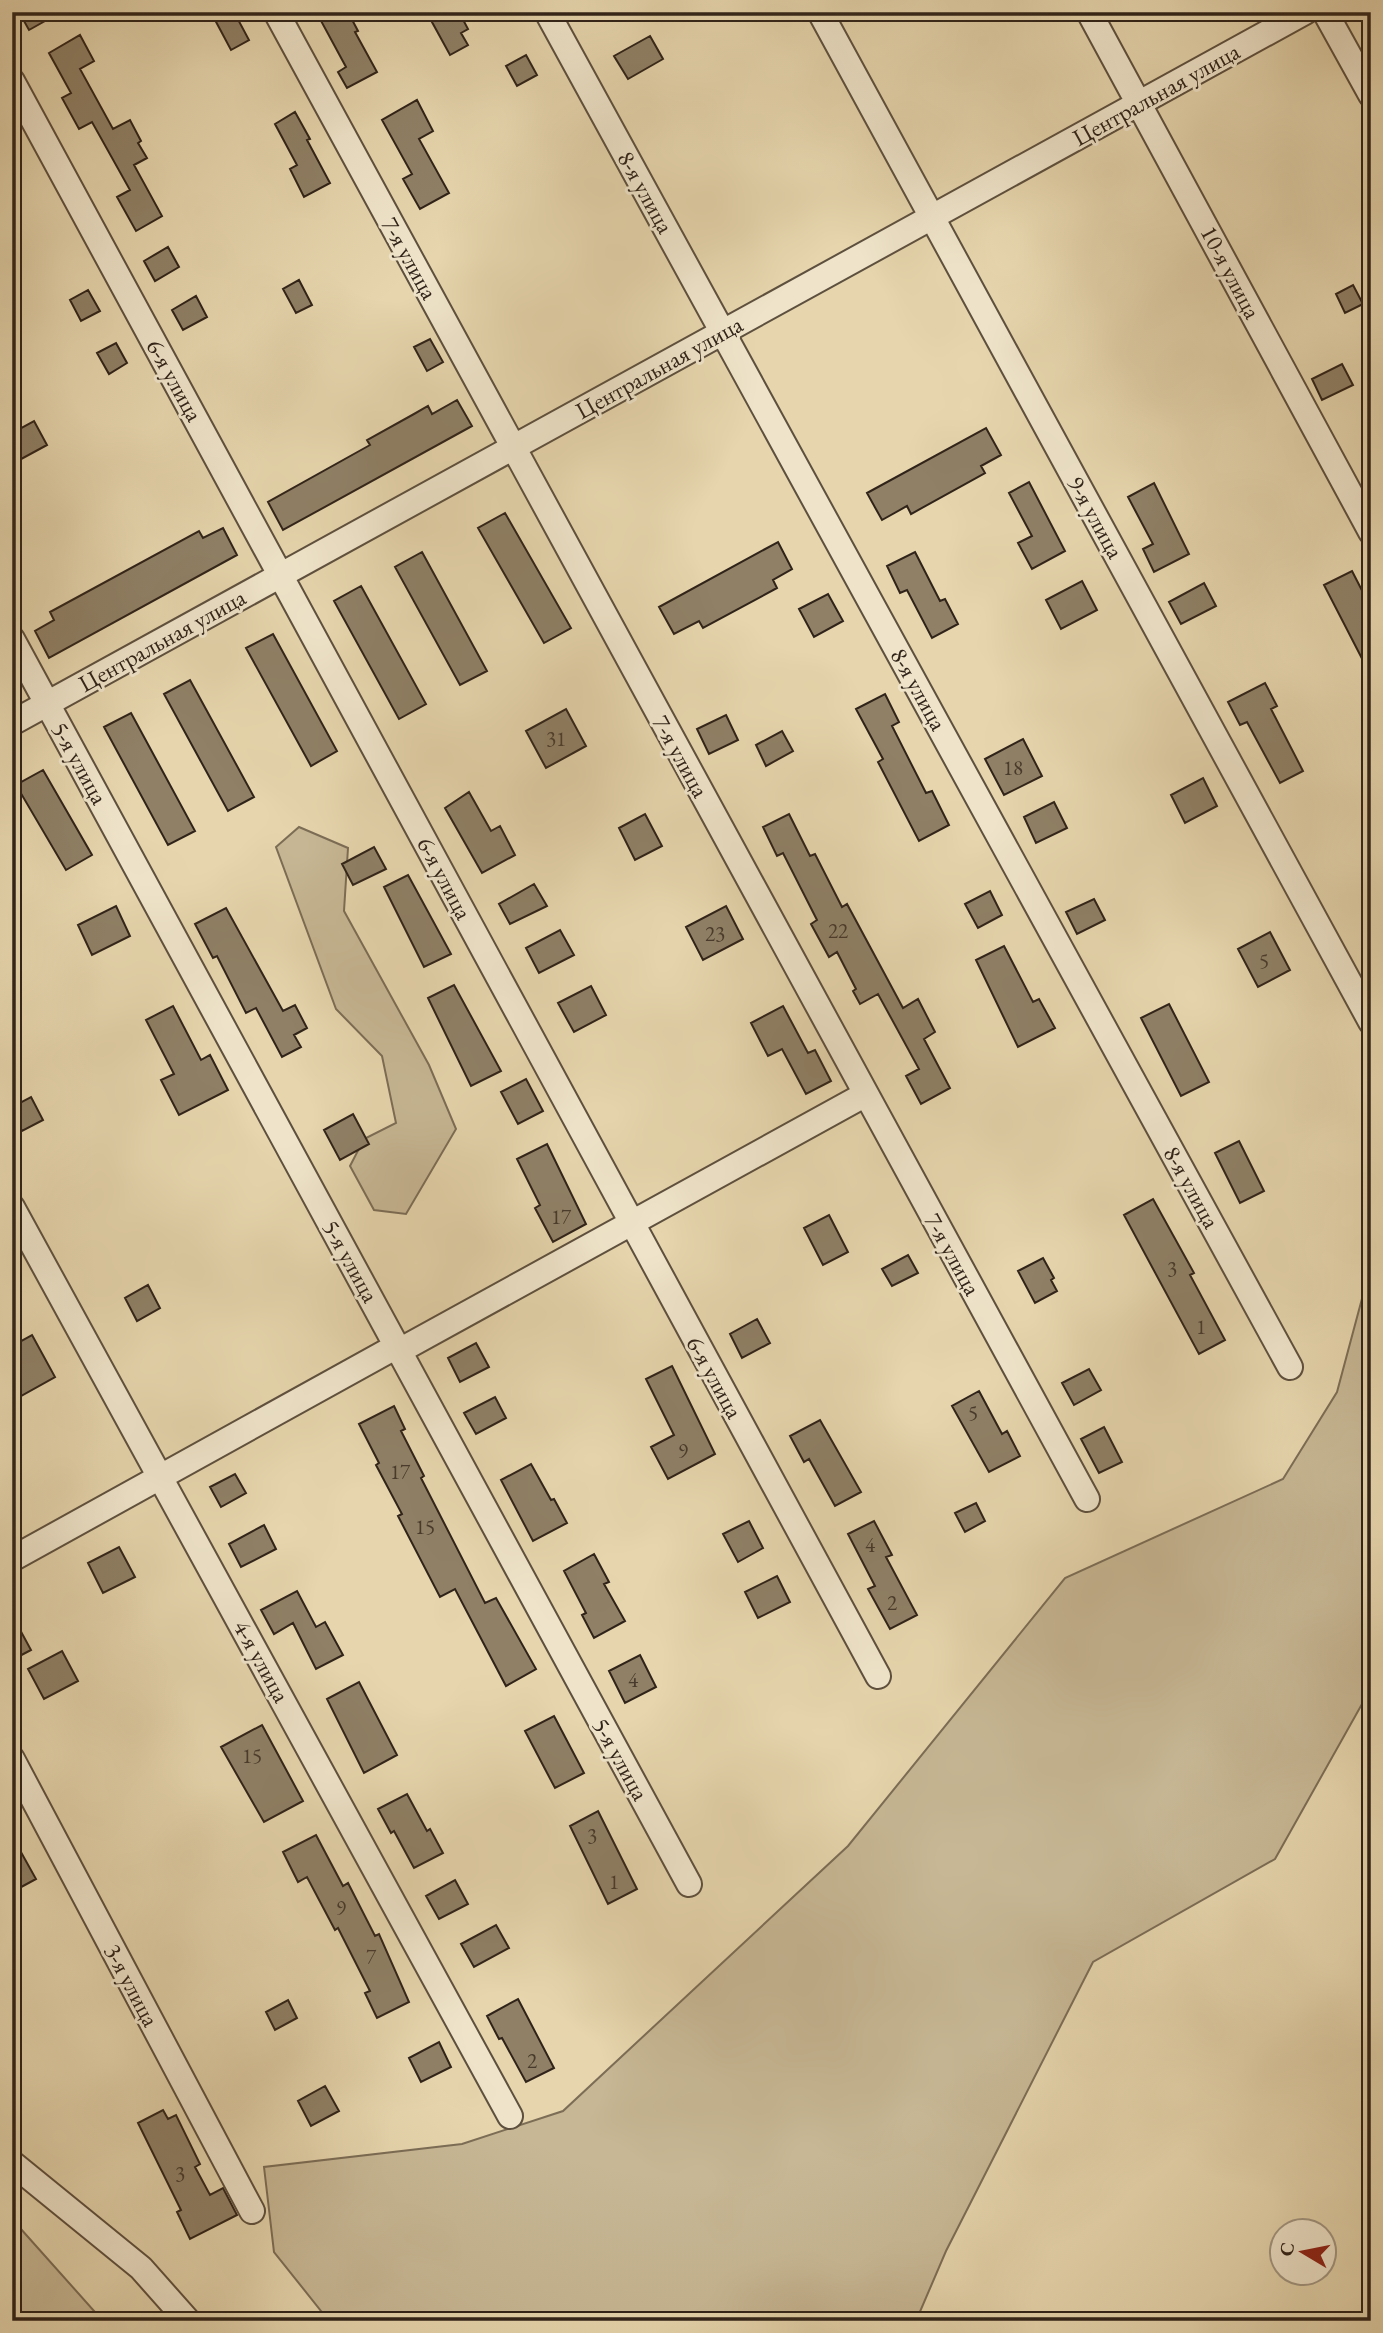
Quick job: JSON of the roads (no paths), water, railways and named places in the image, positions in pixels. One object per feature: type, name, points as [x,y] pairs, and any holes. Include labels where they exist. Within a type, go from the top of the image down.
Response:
[{"type":"street","name":"7-я улица","points":[[275,12],[1087,1499]]},
{"type":"street","name":"8-я улица","points":[[547,12],[1290,1367]]},
{"type":"street","name":"9-я улица","points":[[820,12],[1371,1022]]},
{"type":"street","name":"10-я улица","points":[[1089,12],[1371,532]]},
{"type":"street","name":"Центральная улица","points":[[12,723],[1305,12]]},
{"type":"street","points":[[1325,12],[1371,95]]},
{"type":"street","name":"6-я улица","points":[[12,81],[878,1676]]},
{"type":"street","name":"5-я улица","points":[[12,639],[689,1884]]},
{"type":"street","points":[[12,1559],[866,1094]]},
{"type":"street","name":"4-я улица","points":[[12,1207],[510,2116]]},
{"type":"street","name":"3-я улица","points":[[12,1759],[252,2211]]},
{"type":"street","points":[[12,2163],[141,2269],[188,2321]]}]
